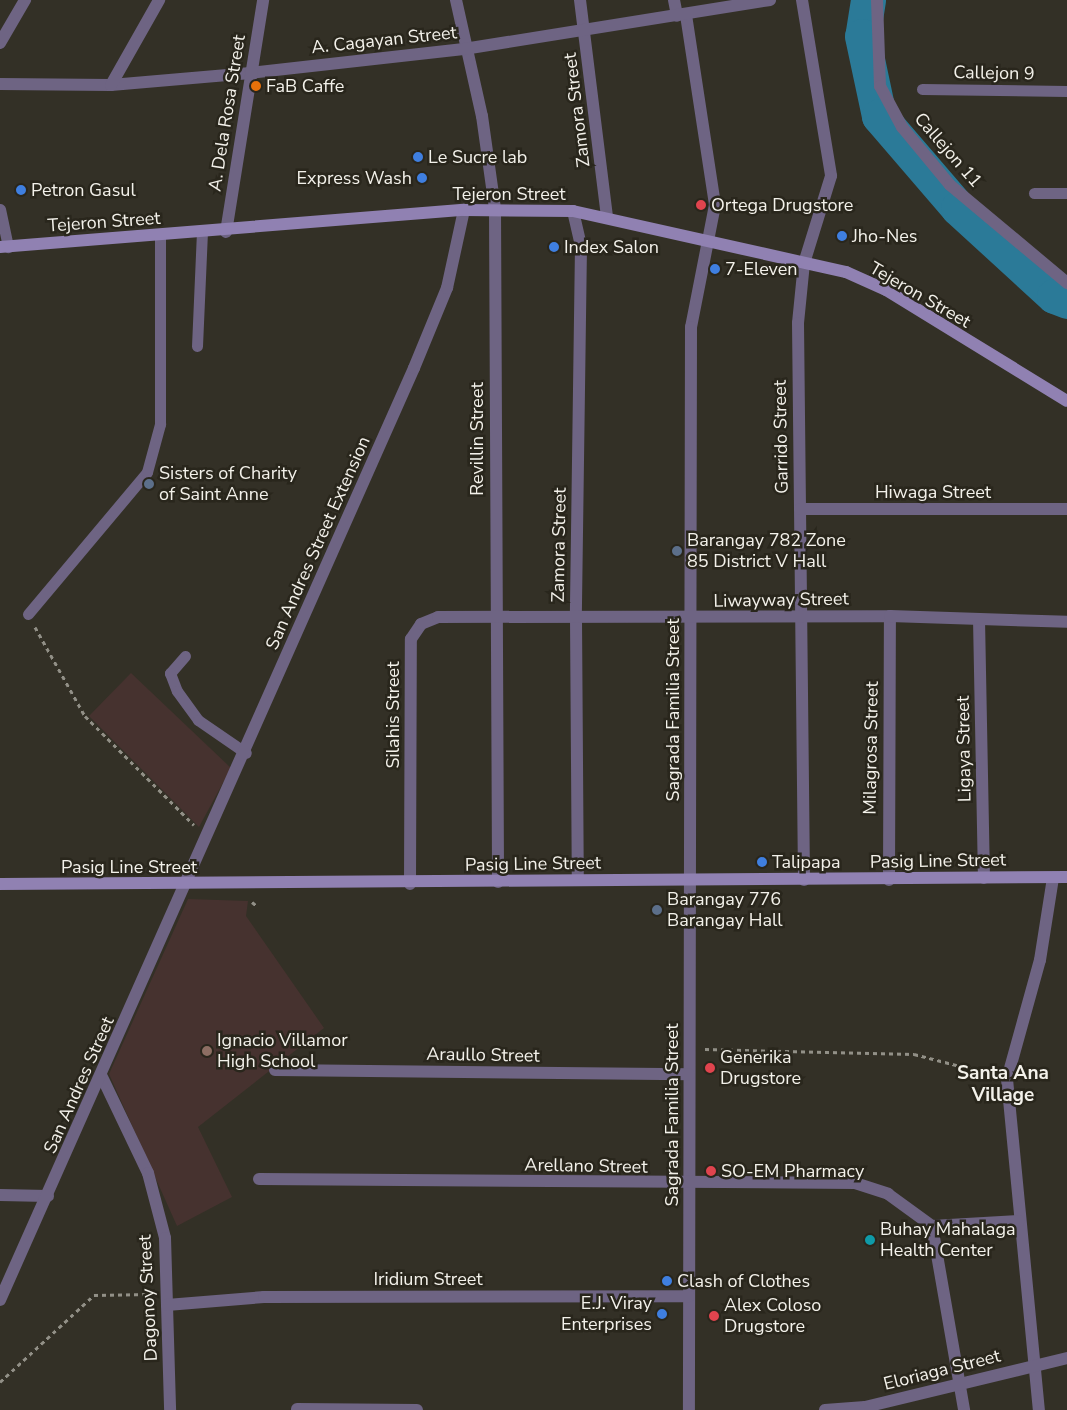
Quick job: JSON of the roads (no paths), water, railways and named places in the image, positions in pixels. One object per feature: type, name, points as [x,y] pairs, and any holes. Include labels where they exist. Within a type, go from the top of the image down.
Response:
[{"type":"main road","name":"Tejeron Street","points":[[4,247],[226,232],[495,208],[573,211],[607,216],[705,242],[846,272],[886,290],[1067,401]]},
{"type":"main road","name":"Pasig Line Street","points":[[0,884],[410,884],[578,880],[1067,878]]},
{"type":"street","points":[[0,44],[25,0]]},
{"type":"street","points":[[111,85],[159,0]]},
{"type":"street","name":"A. Dela Rosa Street","points":[[226,232],[263,0]]},
{"type":"street","name":"Revillin Street","points":[[456,0],[464,49],[482,116],[495,208],[495,618],[498,882]]},
{"type":"street","name":"Zamora Street","points":[[580,0],[607,216]]},
{"type":"street","name":"Sagrada Familia Street","points":[[674,0],[682,16],[715,205],[705,242],[691,327],[689,1410]]},
{"type":"street","name":"A. Cagayan Street","points":[[0,84],[111,85],[250,73],[464,49],[682,16],[744,3],[770,0]]},
{"type":"street","name":"Garrido Street","points":[[802,0],[831,176],[804,264],[798,323],[804,880]]},
{"type":"street","name":"Callejon 11","points":[[878,0],[880,86],[902,127],[950,185],[1067,283]]},
{"type":"street","name":"San Andres Street Extension","points":[[188,885],[447,288],[464,210]]},
{"type":"street","name":"Zamora Street","points":[[573,211],[581,246],[576,618],[578,880]]},
{"type":"street","name":"Hiwaga Street","points":[[800,509],[1067,509]]},
{"type":"street","name":"Liwayway Street","points":[[495,618],[802,618],[890,616],[1067,622]]},
{"type":"street","name":"Milagrosa Street","points":[[889,880],[890,616]]},
{"type":"street","name":"Silahis Street","points":[[410,884],[411,639],[421,624],[438,617],[495,618]]},
{"type":"street","name":"Ligaya Street","points":[[979,619],[984,878]]},
{"type":"street","points":[[1039,1410],[1032,1366],[1007,1079],[1040,960],[1053,878]]},
{"type":"street","name":"San Andres Street","points":[[0,1300],[188,885]]},
{"type":"street","name":"Araullo Street","points":[[276,1070],[690,1074]]},
{"type":"street","name":"Dagonoy Street","points":[[102,1078],[148,1173],[165,1238],[170,1410]]},
{"type":"street","name":"Arellano Street","points":[[260,1179],[689,1185],[854,1183],[888,1194],[932,1226]]},
{"type":"street","points":[[0,1195],[48,1196]]},
{"type":"street","points":[[964,1410],[957,1385],[932,1226],[1019,1221]]},
{"type":"street","name":"Iridium Street","points":[[166,1299],[689,1296]]},
{"type":"street","name":"Eloriaga Street","points":[[825,1410],[865,1407],[1067,1358]]},
{"type":"street","points":[[297,1409],[417,1410]]},
{"type":"lane","name":"Callejon 9","points":[[922,89],[1067,91]]},
{"type":"lane","points":[[1034,193],[1067,192]]},
{"type":"lane","points":[[0,208],[4,247]]},
{"type":"lane","points":[[197,346],[202,233]]},
{"type":"lane","points":[[28,614],[147,472],[160,424],[160,236]]},
{"type":"lane","points":[[185,656],[170,673],[180,696],[198,720],[246,752]]},
{"type":"waterway","points":[[868,0],[862,36],[879,116],[958,208],[1054,296],[1067,301]]},
{"type":"place","name":"FaB Caffe","points":[[256,86]]},
{"type":"place","name":"Le Sucre lab","points":[[418,157]]},
{"type":"place","name":"Express Wash","points":[[422,178]]},
{"type":"place","name":"Petron Gasul","points":[[21,190]]},
{"type":"place","name":"Ortega Drugstore","points":[[701,205]]},
{"type":"place","name":"Jho-Nes","points":[[842,236]]},
{"type":"place","name":"Index Salon","points":[[554,247]]},
{"type":"place","name":"7-Eleven","points":[[715,269]]},
{"type":"place","name":"Sisters of Charity of Saint Anne","points":[[149,484]]},
{"type":"place","name":"Barangay 782 Zone 85 District V Hall","points":[[677,551]]},
{"type":"place","name":"Talipapa","points":[[762,862]]},
{"type":"place","name":"Barangay 776 Barangay Hall","points":[[657,910]]},
{"type":"place","name":"Ignacio Villamor High School","points":[[207,1051]]},
{"type":"place","name":"Generika Drugstore","points":[[710,1068]]},
{"type":"place","name":"SO-EM Pharmacy","points":[[711,1171]]},
{"type":"place","name":"Buhay Mahalaga Health Center","points":[[870,1240]]},
{"type":"place","name":"Clash of Clothes","points":[[667,1281]]},
{"type":"place","name":"E.J. Viray Enterprises","points":[[662,1314]]},
{"type":"place","name":"Alex Coloso Drugstore","points":[[714,1316]]},
{"type":"district","name":"Santa Ana Village","points":[[1003,1085]]}]
